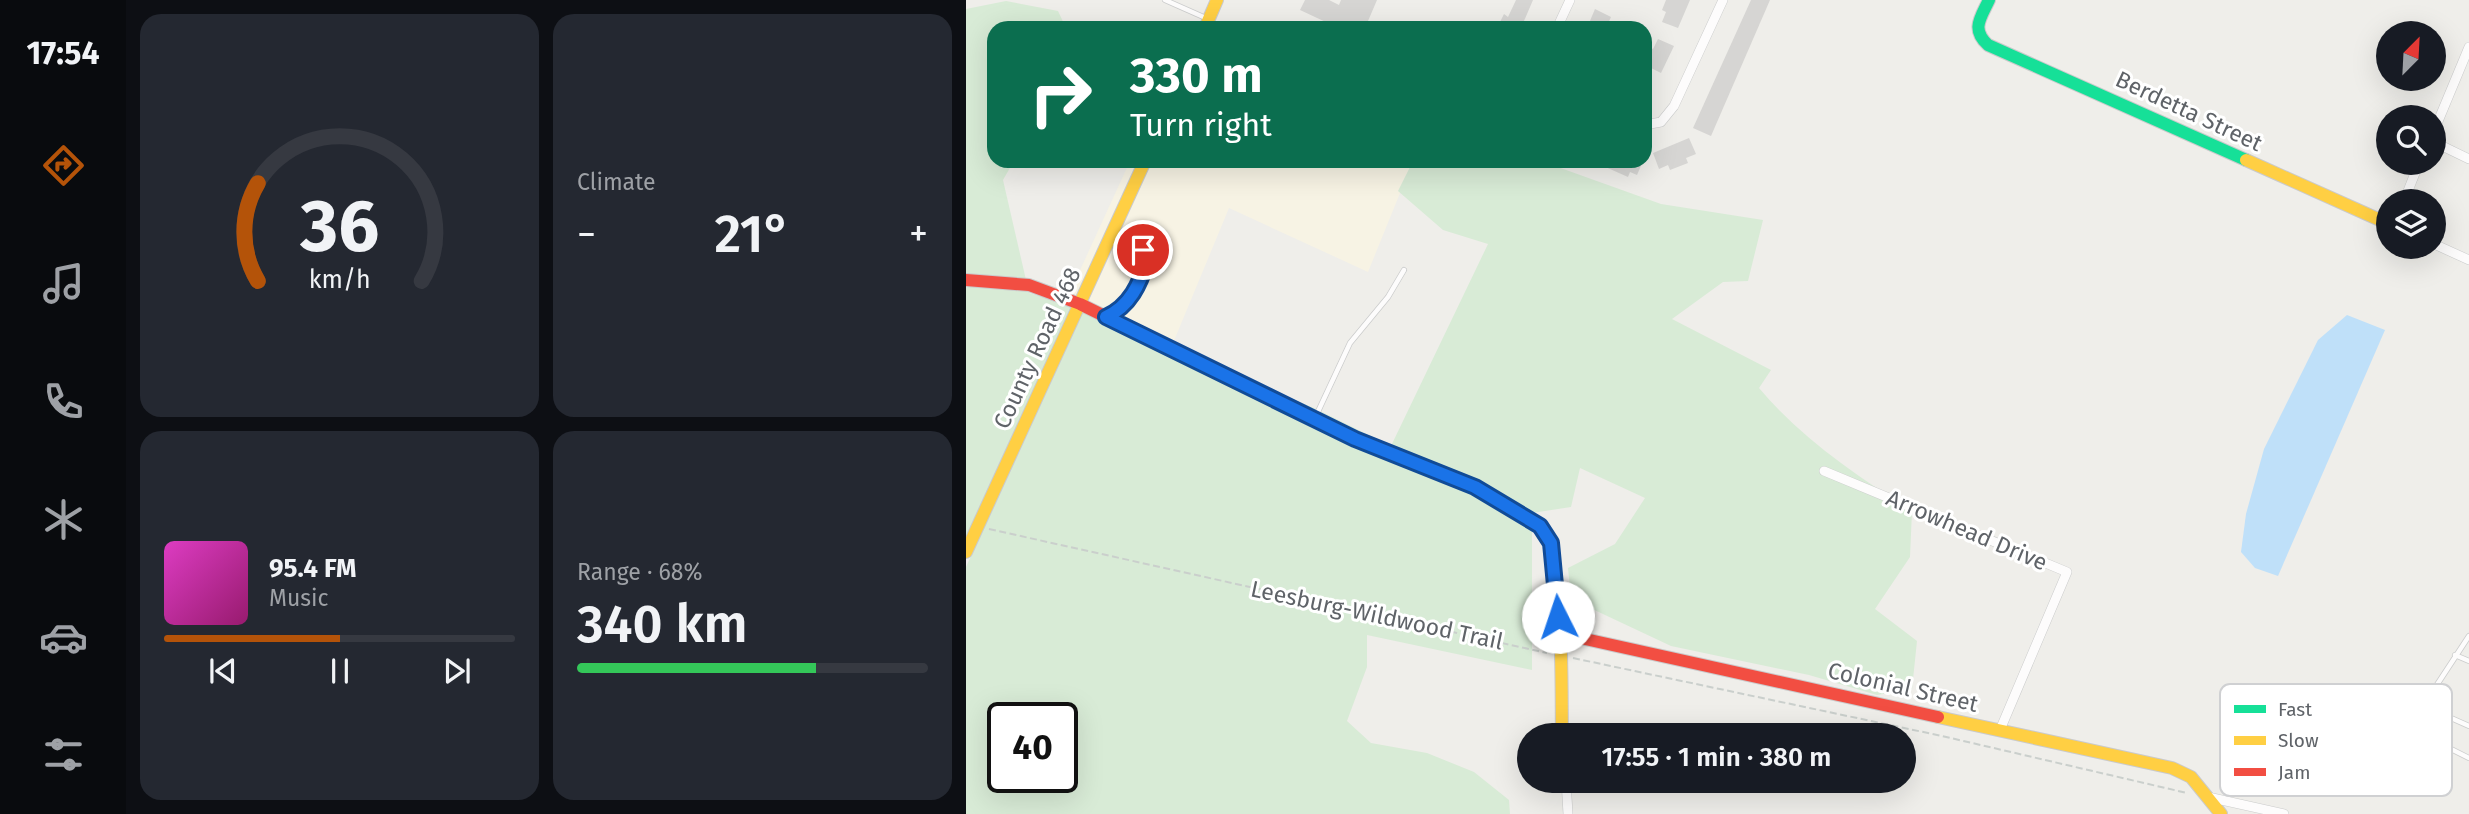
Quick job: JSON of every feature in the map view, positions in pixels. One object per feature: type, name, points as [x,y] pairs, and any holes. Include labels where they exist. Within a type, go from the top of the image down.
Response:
[{"type":"street","points":[[1208,21],[1217,0]]},
{"type":"street","points":[[1560,21],[1570,0]]},
{"type":"street","points":[[1652,124],[1661,122],[1674,106],[1723,0]]},
{"type":"street","name":"Berdetta Street","points":[[1989,0],[1976,33],[1988,45],[2042,66],[2376,218]]},
{"type":"street","points":[[2445,105],[2469,47]]},
{"type":"street","points":[[2446,148],[2469,159]]},
{"type":"street","name":"County Road 468","points":[[966,552],[1142,168]]},
{"type":"street","points":[[2446,249],[2469,260]]},
{"type":"street","points":[[966,280],[1029,285],[1080,304],[1355,439],[1475,487],[1540,526],[1551,543],[1558,601],[1561,723]]},
{"type":"street","name":"Arrowhead Drive","points":[[1824,471],[2067,572],[2000,730]]},
{"type":"street","name":"Colonial Street","points":[[1558,633],[2172,768],[2191,777],[2221,814]]},
{"type":"street","points":[[1567,793],[1568,814]]},
{"type":"street","points":[[2208,797],[2284,814]]},
{"type":"lane","points":[[1165,0],[1202,21]]},
{"type":"lane","points":[[1106,317],[1122,310],[1128,303],[1147,260],[1136,244],[1112,234]]},
{"type":"lane","points":[[1315,419],[1350,343],[1388,298],[1404,270]]},
{"type":"lane","points":[[2437,684],[2469,636]]},
{"type":"lane","points":[[2455,655],[2469,660]]},
{"type":"lane","points":[[2452,719],[2469,726]]},
{"type":"lane","points":[[2452,750],[2469,758]]},
{"type":"path","name":"Leesburg-Wildwood Trail","points":[[977,526],[1558,655],[1942,736],[2208,797]]},
{"type":"shaded area","points":[[1127,168],[1135,168],[1072,306],[1065,303]]},
{"type":"shaded area","points":[[1148,168],[1410,168],[1368,272],[1229,208],[1171,348],[1083,311]]},
{"type":"green space","points":[[1006,1],[1058,11],[1063,21],[987,21],[987,168],[1010,168],[1003,180],[1029,293],[1072,306],[966,537],[966,9]]},
{"type":"green space","points":[[1410,168],[1561,168],[1661,204],[1763,220],[1748,281],[1723,282],[1672,319],[1771,370],[1759,388],[1793,424],[1831,455],[1912,511],[1910,557],[1875,609],[1917,641],[1912,689],[1877,695],[1809,675],[1671,646],[1571,599],[1568,568],[1615,544],[1645,498],[1580,468],[1571,507],[1532,513],[1532,670],[1367,635],[1367,667],[1347,721],[1371,743],[1427,753],[1474,772],[1509,800],[1510,814],[966,814],[966,567],[1083,311],[1314,408],[1391,446],[1488,244],[1443,230],[1398,191]]},
{"type":"water","points":[[2347,315],[2385,330],[2278,576],[2255,568],[2241,552],[2246,514],[2264,449],[2318,340]]},
{"type":"building","points":[[1305,0],[1329,0],[1339,5],[1341,0],[1377,0],[1368,21],[1324,21],[1300,10]]},
{"type":"building","points":[[1516,0],[1533,0],[1524,21],[1500,21],[1504,14],[1508,17]]},
{"type":"building","points":[[1666,0],[1690,0],[1678,28],[1662,22],[1666,12],[1662,10]]},
{"type":"building","points":[[1751,0],[1770,0],[1711,136],[1693,128]]},
{"type":"building","points":[[1595,9],[1611,17],[1609,21],[1590,21]]},
{"type":"building","points":[[1658,39],[1674,46],[1661,73],[1652,68],[1653,49]]},
{"type":"building","points":[[1689,138],[1696,154],[1686,158],[1688,163],[1670,170],[1668,165],[1659,169],[1653,153]]},
{"type":"building","points":[[1608,168],[1640,168],[1637,175],[1630,172],[1628,177]]},
{"type":"traffic: fast","points":[[1989,0],[1978,29],[1988,45],[2246,160]]},
{"type":"traffic: slow","points":[[1208,21],[1217,0]]},
{"type":"traffic: slow","points":[[2246,160],[2376,218]]},
{"type":"traffic: slow","points":[[966,552],[1142,168]]},
{"type":"traffic: slow","points":[[1493,498],[1535,522],[1548,540],[1558,592],[1562,723]]},
{"type":"traffic: slow","points":[[1938,717],[2172,768],[2191,777],[2221,814]]},
{"type":"traffic: jam","points":[[966,280],[1029,285],[1080,304],[1355,439],[1475,487],[1493,498]]},
{"type":"traffic: jam","points":[[1558,633],[1938,717]]},
{"type":"route","points":[[1143,250],[1147,260],[1128,303],[1122,310],[1106,317],[1355,439],[1475,487],[1528,518],[1540,526],[1551,543],[1558,617]]}]
